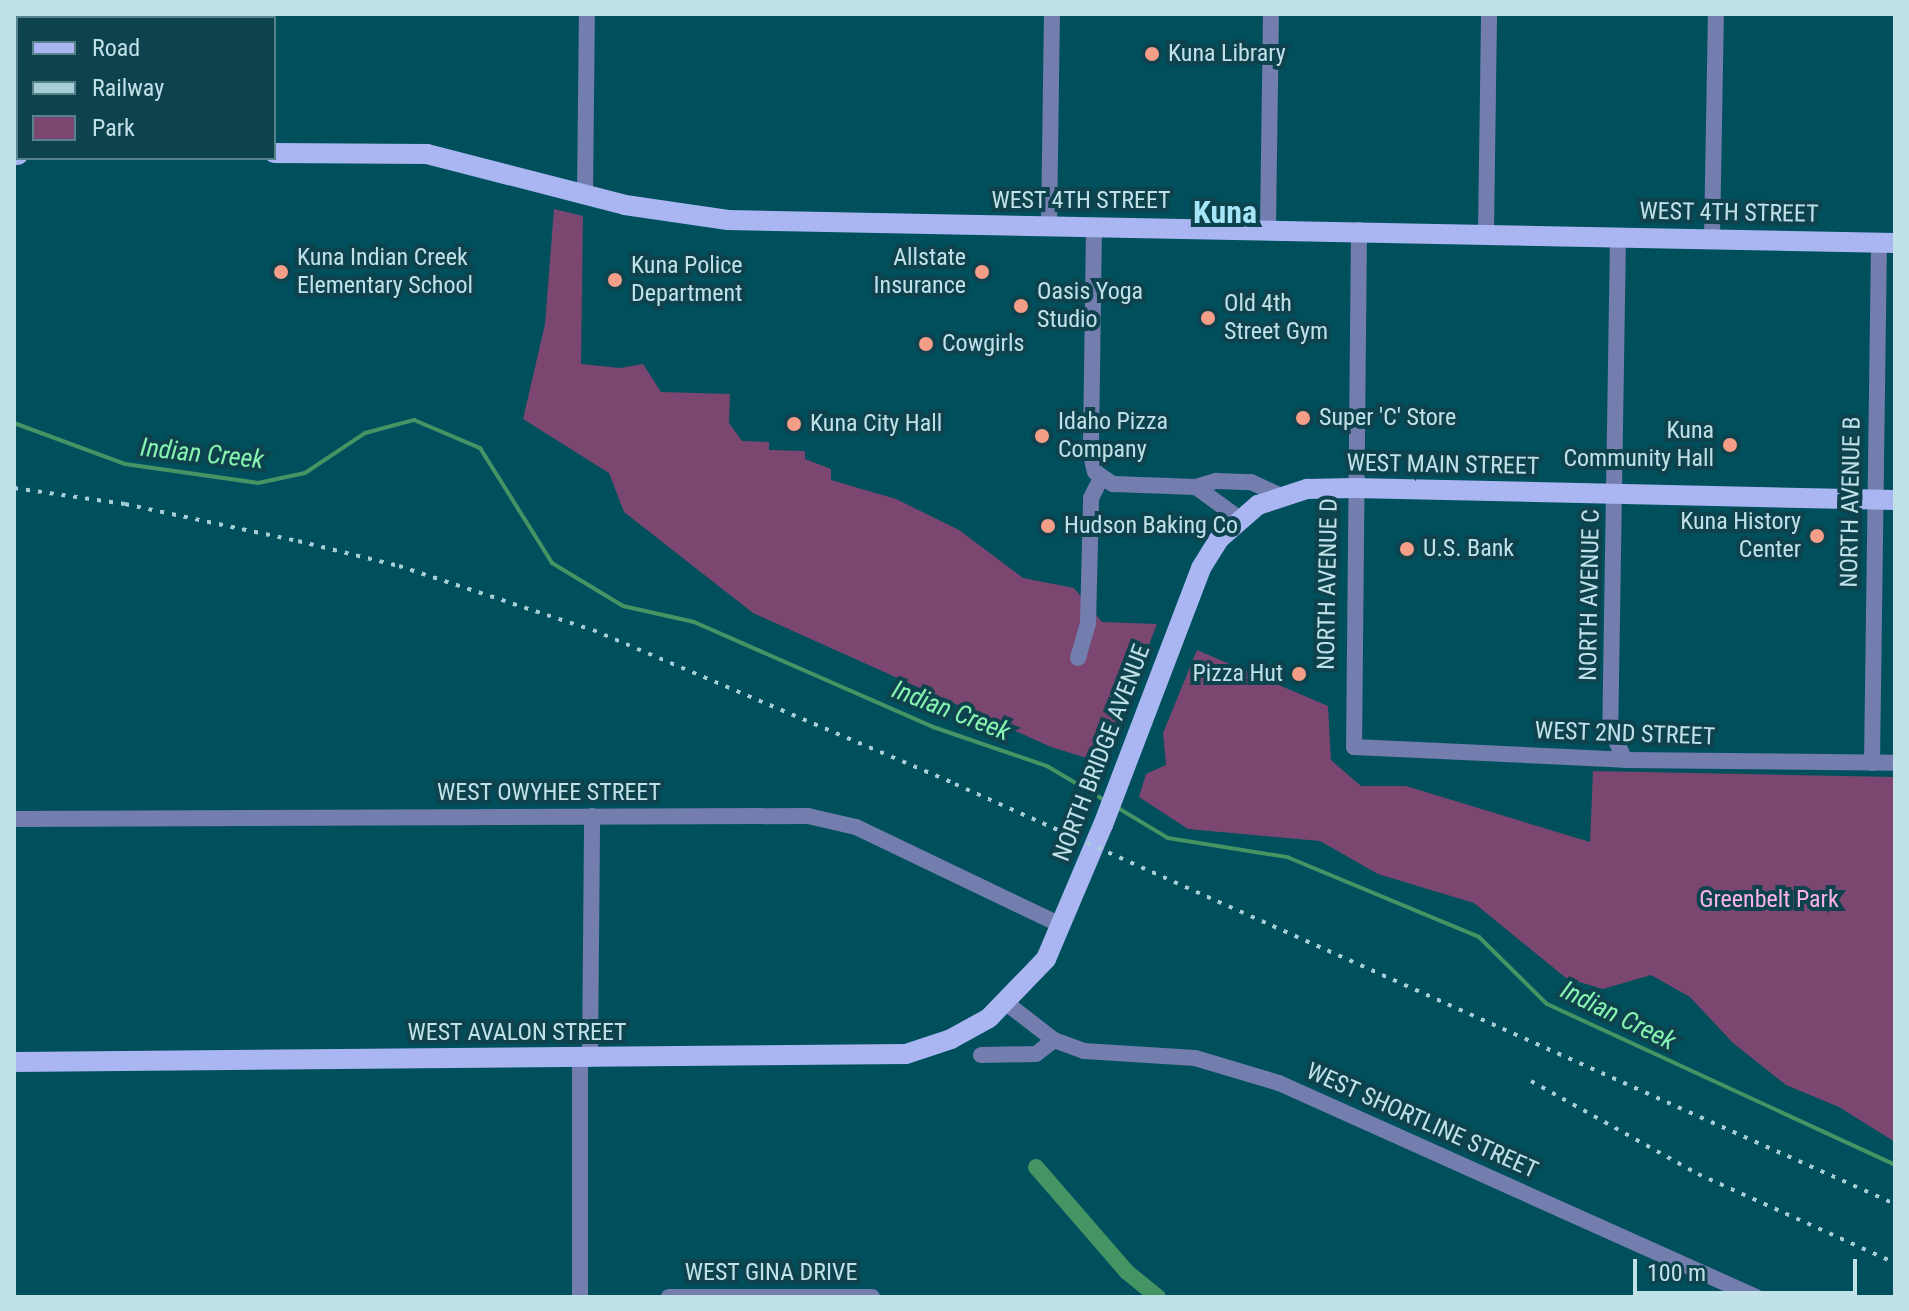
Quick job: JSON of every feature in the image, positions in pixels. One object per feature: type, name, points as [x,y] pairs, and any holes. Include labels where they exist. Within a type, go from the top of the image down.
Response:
[{"type":"main road","name":"WEST 4TH STREET","points":[[276,153],[427,154],[678,215],[728,220],[1268,227],[1887,243]]},
{"type":"main road","name":"WEST MAIN STREET","points":[[1240,519],[1279,495],[1353,488],[1885,500]]},
{"type":"main road","name":"NORTH BRIDGE AVENUE","points":[[1006,1003],[1046,959],[1103,825],[1201,568],[1240,519]]},
{"type":"main road","name":"WEST AVALON STREET","points":[[14,1062],[906,1054],[951,1039],[1006,1003]]},
{"type":"street","points":[[585,194],[587,14]]},
{"type":"street","points":[[1049,226],[1052,14]]},
{"type":"street","points":[[1268,227],[1271,14]]},
{"type":"street","points":[[1486,232],[1489,14]]},
{"type":"street","points":[[1712,238],[1716,14]]},
{"type":"street","points":[[1078,658],[1088,624],[1091,498],[1101,478],[1091,455],[1094,227]]},
{"type":"street","name":"NORTH AVENUE D","points":[[1354,747],[1353,488],[1359,230]]},
{"type":"street","name":"NORTH AVENUE C","points":[[1618,236],[1610,728],[1625,760]]},
{"type":"street","name":"NORTH AVENUE B","points":[[1872,763],[1885,500],[1887,243]]},
{"type":"street","name":"WEST MAIN STREET","points":[[1101,478],[1127,486],[1196,487],[1216,481],[1251,482],[1279,495]]},
{"type":"street","points":[[1196,487],[1240,519]]},
{"type":"street","name":"WEST 2ND STREET","points":[[1354,747],[1625,760],[1895,763]]},
{"type":"street","points":[[580,1297],[592,816]]},
{"type":"street","name":"WEST OWYHEE STREET","points":[[14,819],[808,816],[856,827],[1061,925]]},
{"type":"street","name":"WEST SHORTLINE STREET","points":[[1006,1003],[1054,1040],[1084,1051],[1195,1058],[1279,1083],[1756,1297]]},
{"type":"street","points":[[981,1055],[1036,1054],[1054,1040]]},
{"type":"street","name":"WEST GINA DRIVE","points":[[669,1297],[872,1297]]},
{"type":"green space","points":[[554,209],[583,216],[581,364],[620,368],[643,364],[661,392],[730,394],[729,423],[742,441],[769,442],[769,450],[805,451],[805,459],[831,469],[831,480],[896,499],[959,530],[1023,578],[1074,588],[1102,622],[1157,624],[1103,763],[1051,747],[753,613],[624,512],[609,473],[523,419],[545,324]]},
{"type":"green space","name":"Greenbelt Park","points":[[1197,650],[1328,706],[1331,760],[1361,786],[1406,786],[1590,842],[1593,771],[1895,777],[1895,1142],[1839,1107],[1786,1085],[1733,1043],[1690,997],[1651,975],[1603,989],[1566,978],[1474,903],[1378,874],[1320,841],[1188,829],[1139,797],[1146,774],[1166,765],[1163,733]]},
{"type":"waterway","name":"Indian Creek","points":[[14,423],[125,464],[258,483],[305,473],[365,433],[414,420],[480,448],[552,563],[623,606],[694,622],[933,727],[1047,766],[1104,800]]},
{"type":"waterway","name":"Indian Creek","points":[[1118,808],[1168,838],[1287,857],[1479,937],[1547,1004],[1895,1165]]},
{"type":"waterway","points":[[1036,1167],[1127,1272],[1158,1297]]},
{"type":"railway","points":[[14,488],[125,504],[298,541],[399,566],[593,630],[955,784],[1895,1204]]},
{"type":"railway","points":[[1531,1081],[1698,1174],[1895,1263]]},
{"type":"place","name":"Kuna Library","points":[[1152,54]]},
{"type":"place","name":"Kuna Indian Creek Elementary School","points":[[281,272]]},
{"type":"place","name":"Allstate Insurance","points":[[982,272]]},
{"type":"place","name":"Kuna Police Department","points":[[615,280]]},
{"type":"place","name":"Oasis Yoga Studio","points":[[1021,306]]},
{"type":"place","name":"Old 4th Street Gym","points":[[1208,318]]},
{"type":"place","name":"Cowgirls","points":[[926,344]]},
{"type":"place","name":"Super 'C' Store","points":[[1303,418]]},
{"type":"place","name":"Kuna City Hall","points":[[794,424]]},
{"type":"place","name":"Idaho Pizza Company","points":[[1042,436]]},
{"type":"place","name":"Kuna Community Hall","points":[[1730,445]]},
{"type":"place","name":"Hudson Baking Co","points":[[1048,526]]},
{"type":"place","name":"Kuna History Center","points":[[1817,536]]},
{"type":"place","name":"U.S. Bank","points":[[1407,549]]},
{"type":"place","name":"Pizza Hut","points":[[1299,674]]},
{"type":"district","name":"Kuna","points":[[1225,212]]}]
